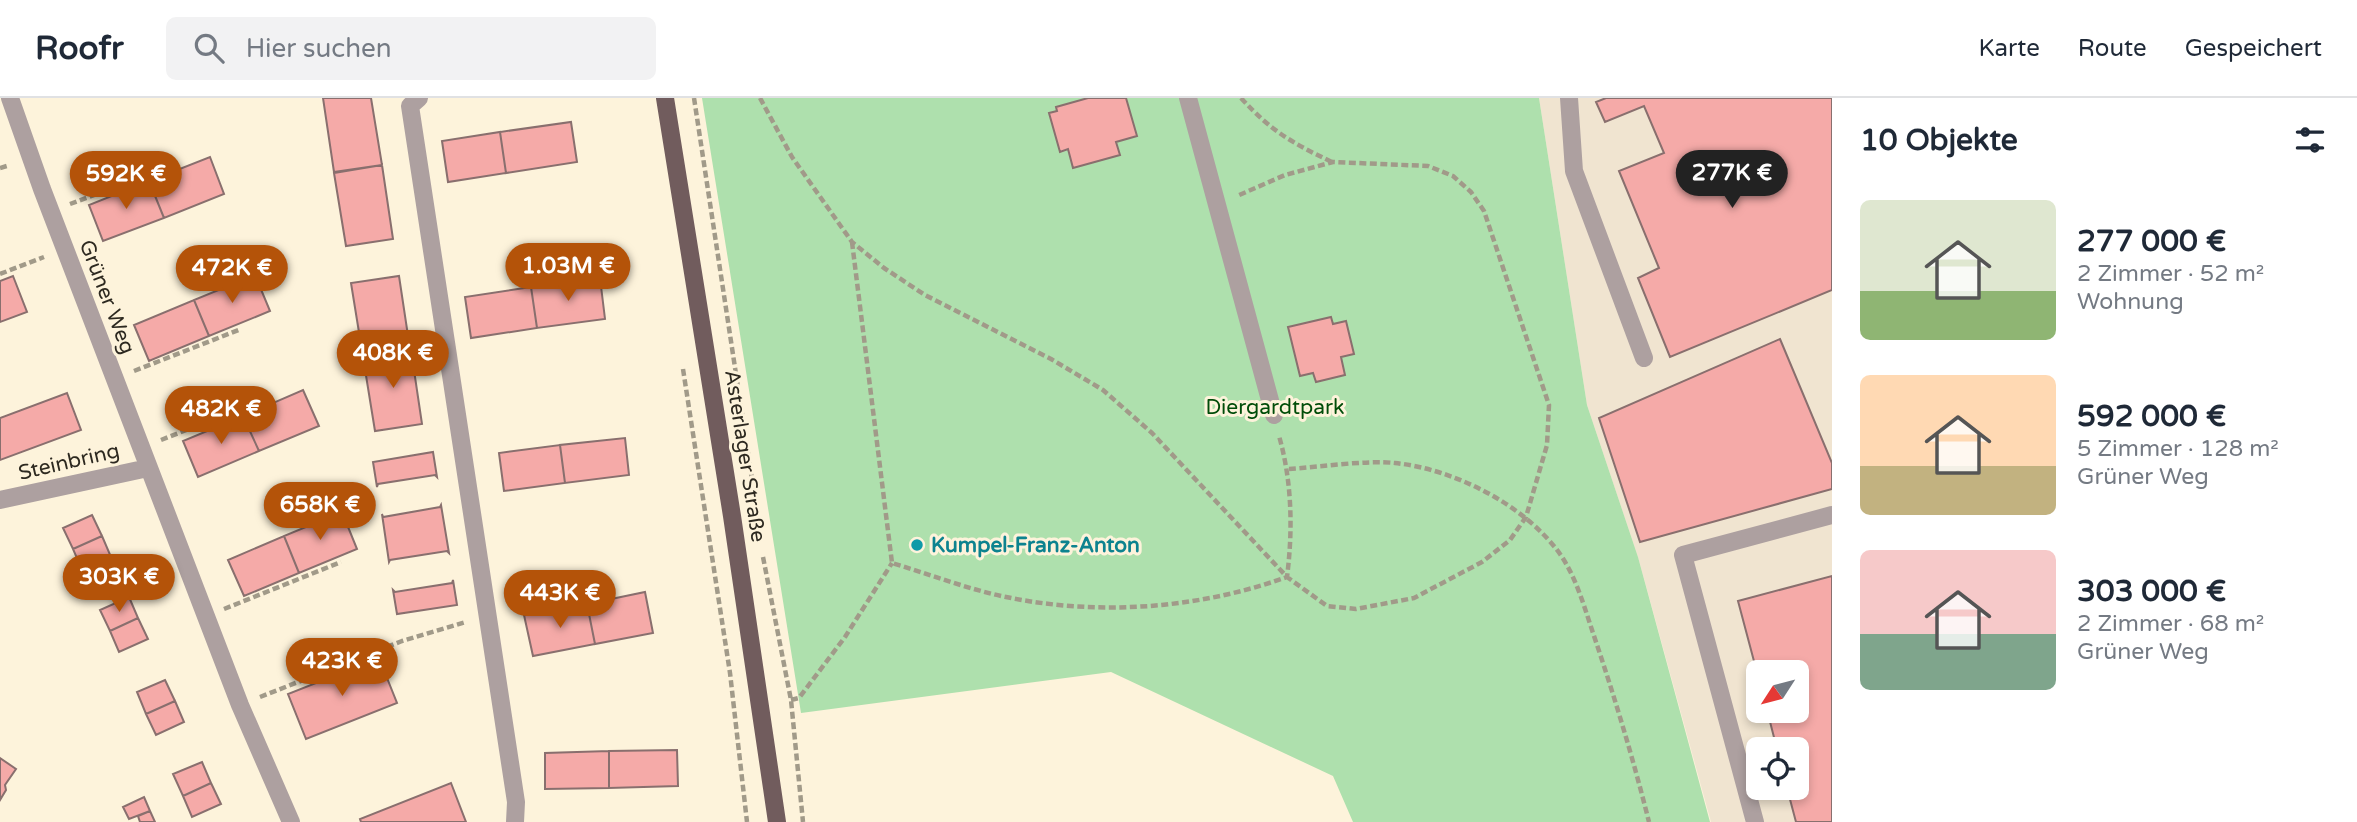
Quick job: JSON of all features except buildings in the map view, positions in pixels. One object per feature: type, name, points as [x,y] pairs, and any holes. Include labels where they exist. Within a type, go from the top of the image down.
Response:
[{"type":"main road","name":"Asterlager Straße","points":[[665,98],[732,516],[777,822]]},
{"type":"street","name":"Grüner Weg","points":[[10,98],[148,468],[240,705],[291,822]]},
{"type":"street","points":[[419,98],[410,106],[516,802],[515,822]]},
{"type":"street","points":[[1188,98],[1273,415]]},
{"type":"street","points":[[1569,98],[1574,171],[1644,358]]},
{"type":"street","name":"Steinbring","points":[[0,500],[148,468]]},
{"type":"street","points":[[1755,822],[1683,555],[1832,515]]},
{"type":"path","points":[[694,98],[755,499]]},
{"type":"path","points":[[760,98],[792,157],[852,242],[884,268],[925,295],[1051,359],[1103,390],[1152,433],[1287,577],[1327,606],[1356,609],[1414,598],[1482,562],[1510,540],[1525,517],[1538,482],[1547,445],[1549,405],[1484,211],[1471,192],[1453,176],[1428,166],[1332,162],[1285,175],[1218,204]]},
{"type":"path","points":[[1241,98],[1265,125],[1296,145],[1332,162]]},
{"type":"path","points":[[50,211],[177,164]]},
{"type":"path","points":[[790,700],[799,698],[837,648],[892,563],[852,242]]},
{"type":"path","points":[[0,274],[65,249]]},
{"type":"path","points":[[114,379],[241,329]]},
{"type":"path","points":[[682,359],[730,673],[747,822]]},
{"type":"path","points":[[141,449],[267,398]]},
{"type":"path","points":[[1273,415],[1289,469],[1290,554],[1287,577]]},
{"type":"path","points":[[1289,469],[1394,463],[1419,467],[1479,490],[1525,517],[1560,554],[1576,585],[1641,783],[1649,822]]},
{"type":"path","points":[[763,554],[790,700],[803,822]]},
{"type":"path","points":[[207,616],[341,562]]},
{"type":"path","points":[[892,563],[1003,597],[1064,606],[1121,608],[1204,599],[1287,577]]},
{"type":"path","points":[[240,705],[402,641],[487,616]]},
{"type":"shaded area","points":[[1539,98],[1832,98],[1832,822],[1711,822],[1638,557],[1587,405]]},
{"type":"green space","name":"Diergardtpark","points":[[702,98],[1539,98],[1587,405],[1638,557],[1710,822],[1353,822],[1333,776],[1111,672],[801,713]]},
{"type":"place","name":"Kumpel-Franz-Anton","points":[[917,545]]}]
